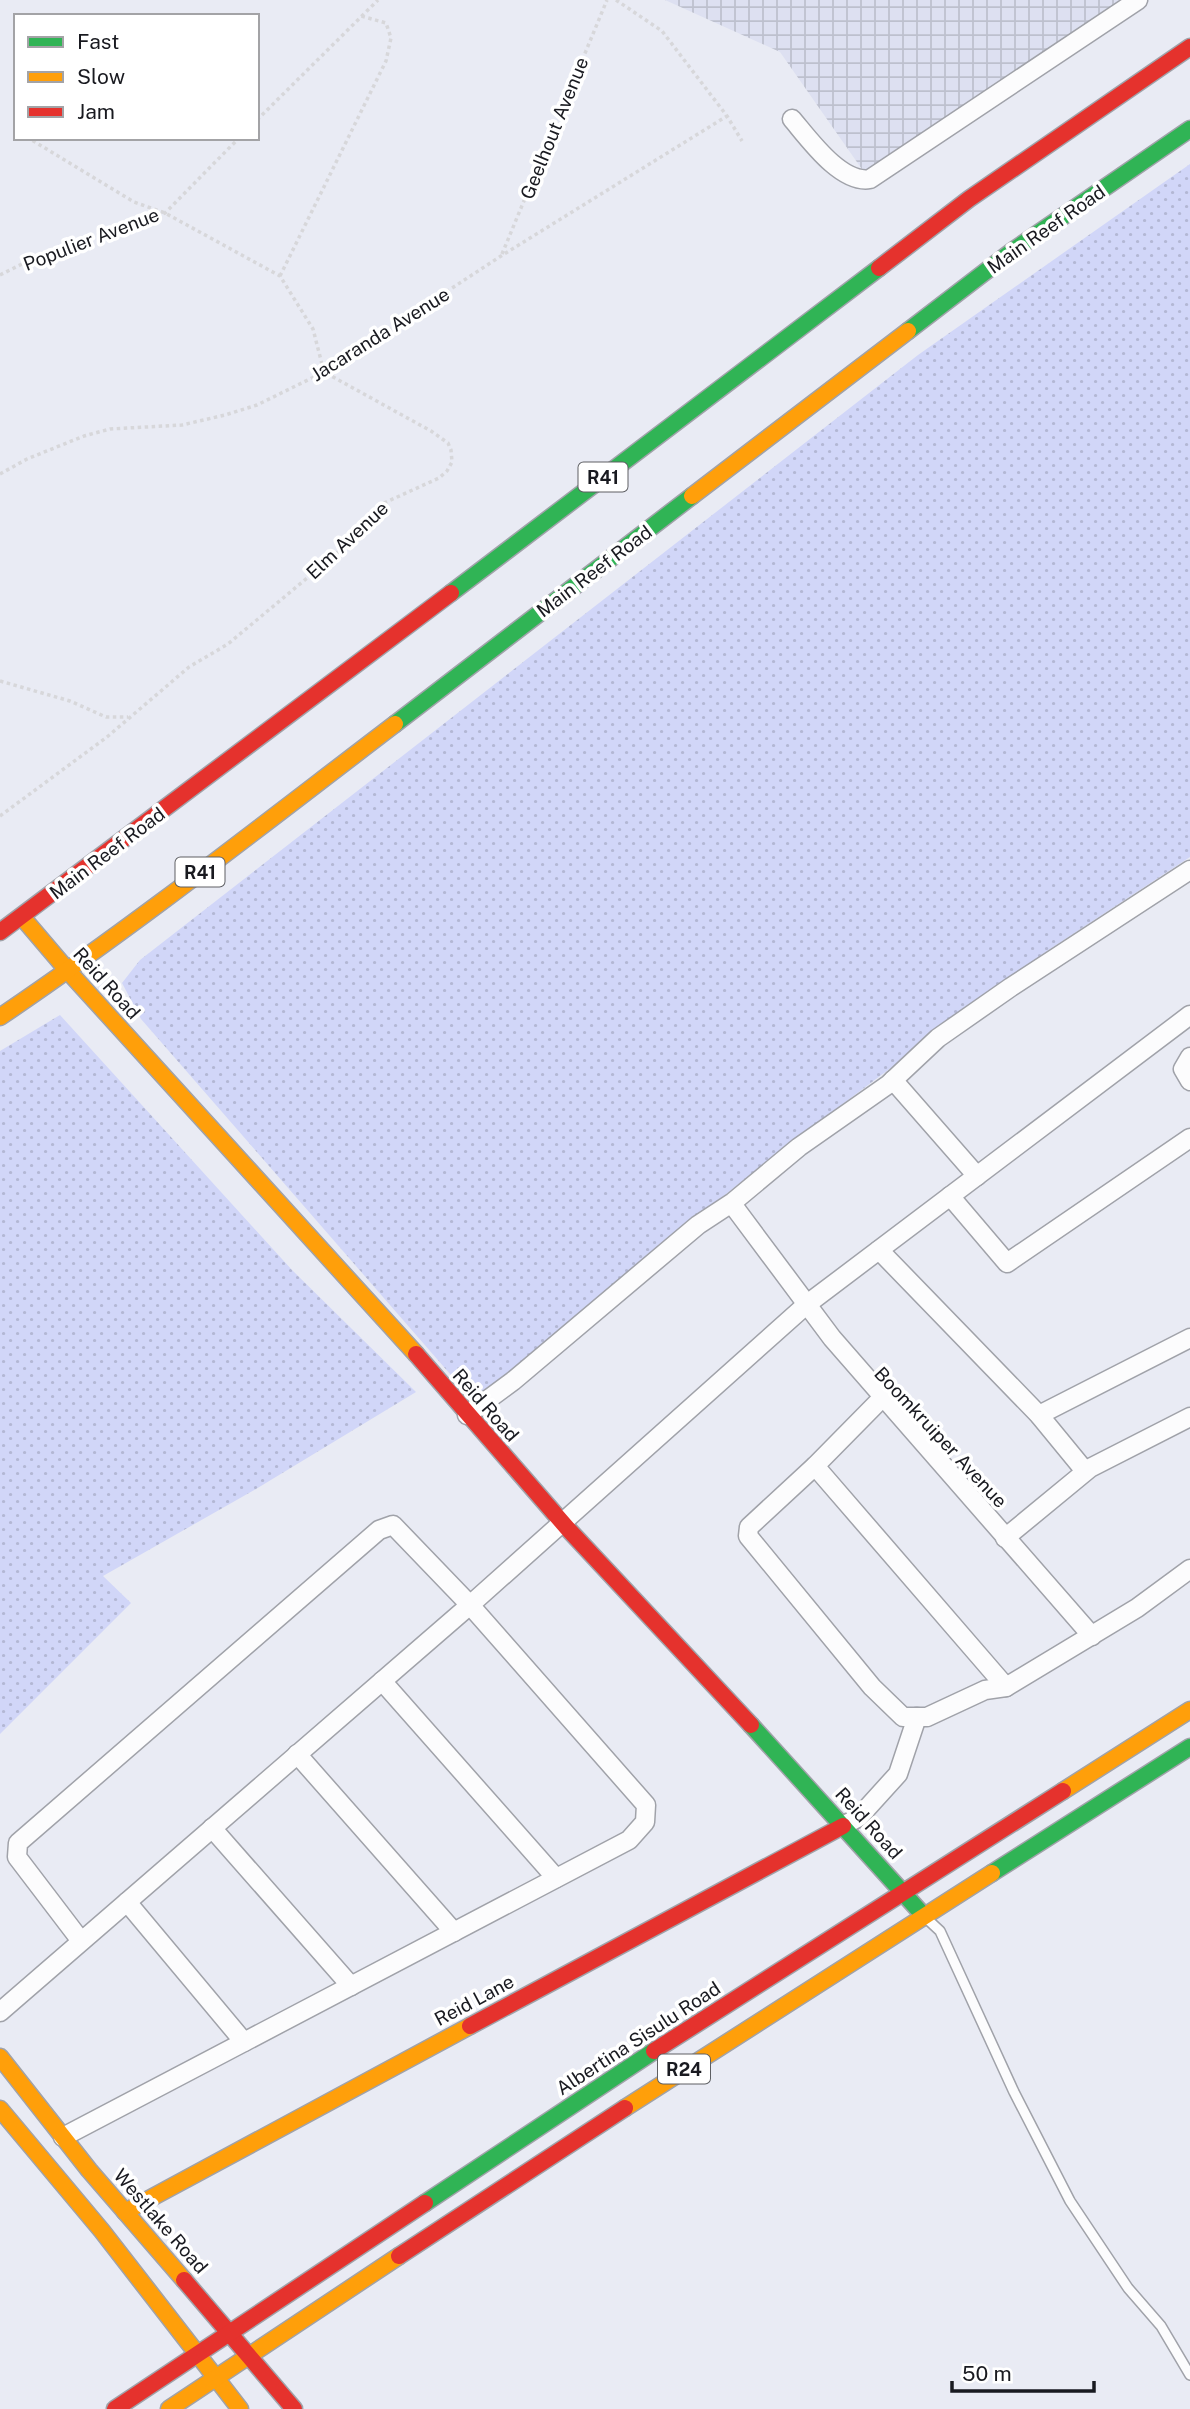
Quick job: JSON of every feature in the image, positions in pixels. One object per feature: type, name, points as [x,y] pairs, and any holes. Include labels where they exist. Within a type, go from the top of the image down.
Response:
[{"type":"main road","name":"Main Reef Road","points":[[0,932],[969,199],[1190,47]]},
{"type":"main road","name":"Main Reef Road","points":[[0,1017],[68,971],[1011,252],[1190,129]]},
{"type":"main road","name":"Reid Road","points":[[22,916],[68,971],[403,1340],[561,1521],[923,1916]]},
{"type":"main road","name":"Albertina Sisulu Road","points":[[115,2409],[669,2041],[1190,1710]]},
{"type":"main road","name":"R24","points":[[169,2409],[647,2094],[1190,1747]]},
{"type":"main road","name":"Reid Lane","points":[[125,2212],[843,1826]]},
{"type":"main road","name":"Westlake Road","points":[[0,2057],[125,2212],[294,2409]]},
{"type":"main road","points":[[0,2109],[102,2231],[240,2409]]},
{"type":"street","points":[[792,119],[845,174],[859,179],[870,179],[1138,0]]},
{"type":"street","points":[[467,1415],[513,1381],[698,1225],[733,1202],[799,1147],[893,1080],[938,1038],[1011,986],[1190,870]]},
{"type":"street","points":[[0,2012],[470,1605],[806,1305],[1190,1015]]},
{"type":"street","points":[[1190,1057],[1183,1069],[1190,1081]]},
{"type":"street","points":[[893,1080],[977,1176]]},
{"type":"street","points":[[950,1196],[1007,1262],[1190,1138]]},
{"type":"street","points":[[735,1208],[806,1305],[1092,1636]]},
{"type":"street","points":[[879,1250],[1039,1415],[1086,1471]]},
{"type":"street","points":[[1039,1415],[1190,1338]]},
{"type":"street","points":[[883,1397],[816,1466],[749,1527],[748,1536],[872,1687],[903,1717],[927,1717],[985,1690],[1006,1687],[1136,1608],[1190,1569]]},
{"type":"street","points":[[1006,1538],[1086,1471],[1190,1417]]},
{"type":"street","points":[[816,1466],[1006,1687]]},
{"type":"street","points":[[63,2137],[629,1840],[645,1822],[646,1805],[470,1605],[393,1525],[379,1530],[18,1843],[17,1857],[81,1941]]},
{"type":"street","points":[[382,1681],[556,1878]]},
{"type":"street","points":[[843,1826],[859,1816],[898,1774],[916,1717]]},
{"type":"street","points":[[298,1754],[454,1932]]},
{"type":"street","points":[[212,1828],[351,1986]]},
{"type":"street","points":[[127,1902],[244,2042]]},
{"type":"lane","points":[[923,1916],[940,1931],[1014,2092],[1070,2201],[1128,2288],[1161,2326],[1190,2375]]},
{"type":"path","points":[[259,118],[378,0]]},
{"type":"path","name":"Geelhout Avenue","points":[[501,256],[607,0]]},
{"type":"path","points":[[616,0],[662,32],[727,116],[742,141]]},
{"type":"path","points":[[280,276],[386,61],[391,38],[386,23],[360,16]]},
{"type":"path","name":"Jacaranda Avenue","points":[[0,474],[27,459],[84,436],[110,429],[182,425],[257,405],[324,372],[501,256],[727,116]]},
{"type":"path","points":[[32,140],[134,202],[165,213],[280,276],[313,329],[324,372]]},
{"type":"path","name":"Populier Avenue","points":[[0,275],[44,253],[165,213],[237,140]]},
{"type":"path","name":"Elm Avenue","points":[[0,816],[107,737],[189,667],[228,644],[343,548],[359,526],[384,503],[439,478],[447,471],[452,462],[447,443],[431,431],[324,372]]},
{"type":"path","points":[[0,681],[70,701],[106,716],[130,717]]},
{"type":"shaded area","points":[[665,0],[1143,0],[866,175],[780,52]]},
{"type":"shaded area","points":[[1190,164],[1190,857],[1044,953],[772,1157],[639,1264],[477,1405],[141,1019],[122,983],[140,960],[918,355]]},
{"type":"shaded area","points":[[60,1015],[292,1270],[416,1392],[256,1489],[103,1576],[131,1603],[0,1734],[0,1051]]},
{"type":"traffic: fast","points":[[908,331],[1011,252],[1190,129]]},
{"type":"traffic: fast","points":[[451,593],[879,268]]},
{"type":"traffic: fast","points":[[395,724],[692,496]]},
{"type":"traffic: fast","points":[[751,1725],[924,1916]]},
{"type":"traffic: fast","points":[[992,1873],[1190,1747]]},
{"type":"traffic: fast","points":[[425,2203],[654,2051]]},
{"type":"traffic: slow","points":[[692,496],[908,331]]},
{"type":"traffic: slow","points":[[0,1017],[150,910],[395,724]]},
{"type":"traffic: slow","points":[[22,917],[416,1354]]},
{"type":"traffic: slow","points":[[1063,1791],[1190,1710]]},
{"type":"traffic: slow","points":[[625,2108],[992,1873]]},
{"type":"traffic: slow","points":[[125,2212],[470,2026]]},
{"type":"traffic: slow","points":[[0,2057],[89,2170],[184,2280]]},
{"type":"traffic: slow","points":[[0,2109],[102,2231],[240,2409]]},
{"type":"traffic: slow","points":[[169,2409],[399,2256]]},
{"type":"traffic: jam","points":[[879,268],[969,199],[1190,47]]},
{"type":"traffic: jam","points":[[0,932],[451,593]]},
{"type":"traffic: jam","points":[[416,1354],[568,1529],[751,1725]]},
{"type":"traffic: jam","points":[[654,2051],[1063,1791]]},
{"type":"traffic: jam","points":[[470,2026],[843,1826]]},
{"type":"traffic: jam","points":[[399,2256],[625,2108]]},
{"type":"traffic: jam","points":[[115,2409],[425,2203]]},
{"type":"traffic: jam","points":[[184,2280],[294,2409]]}]
